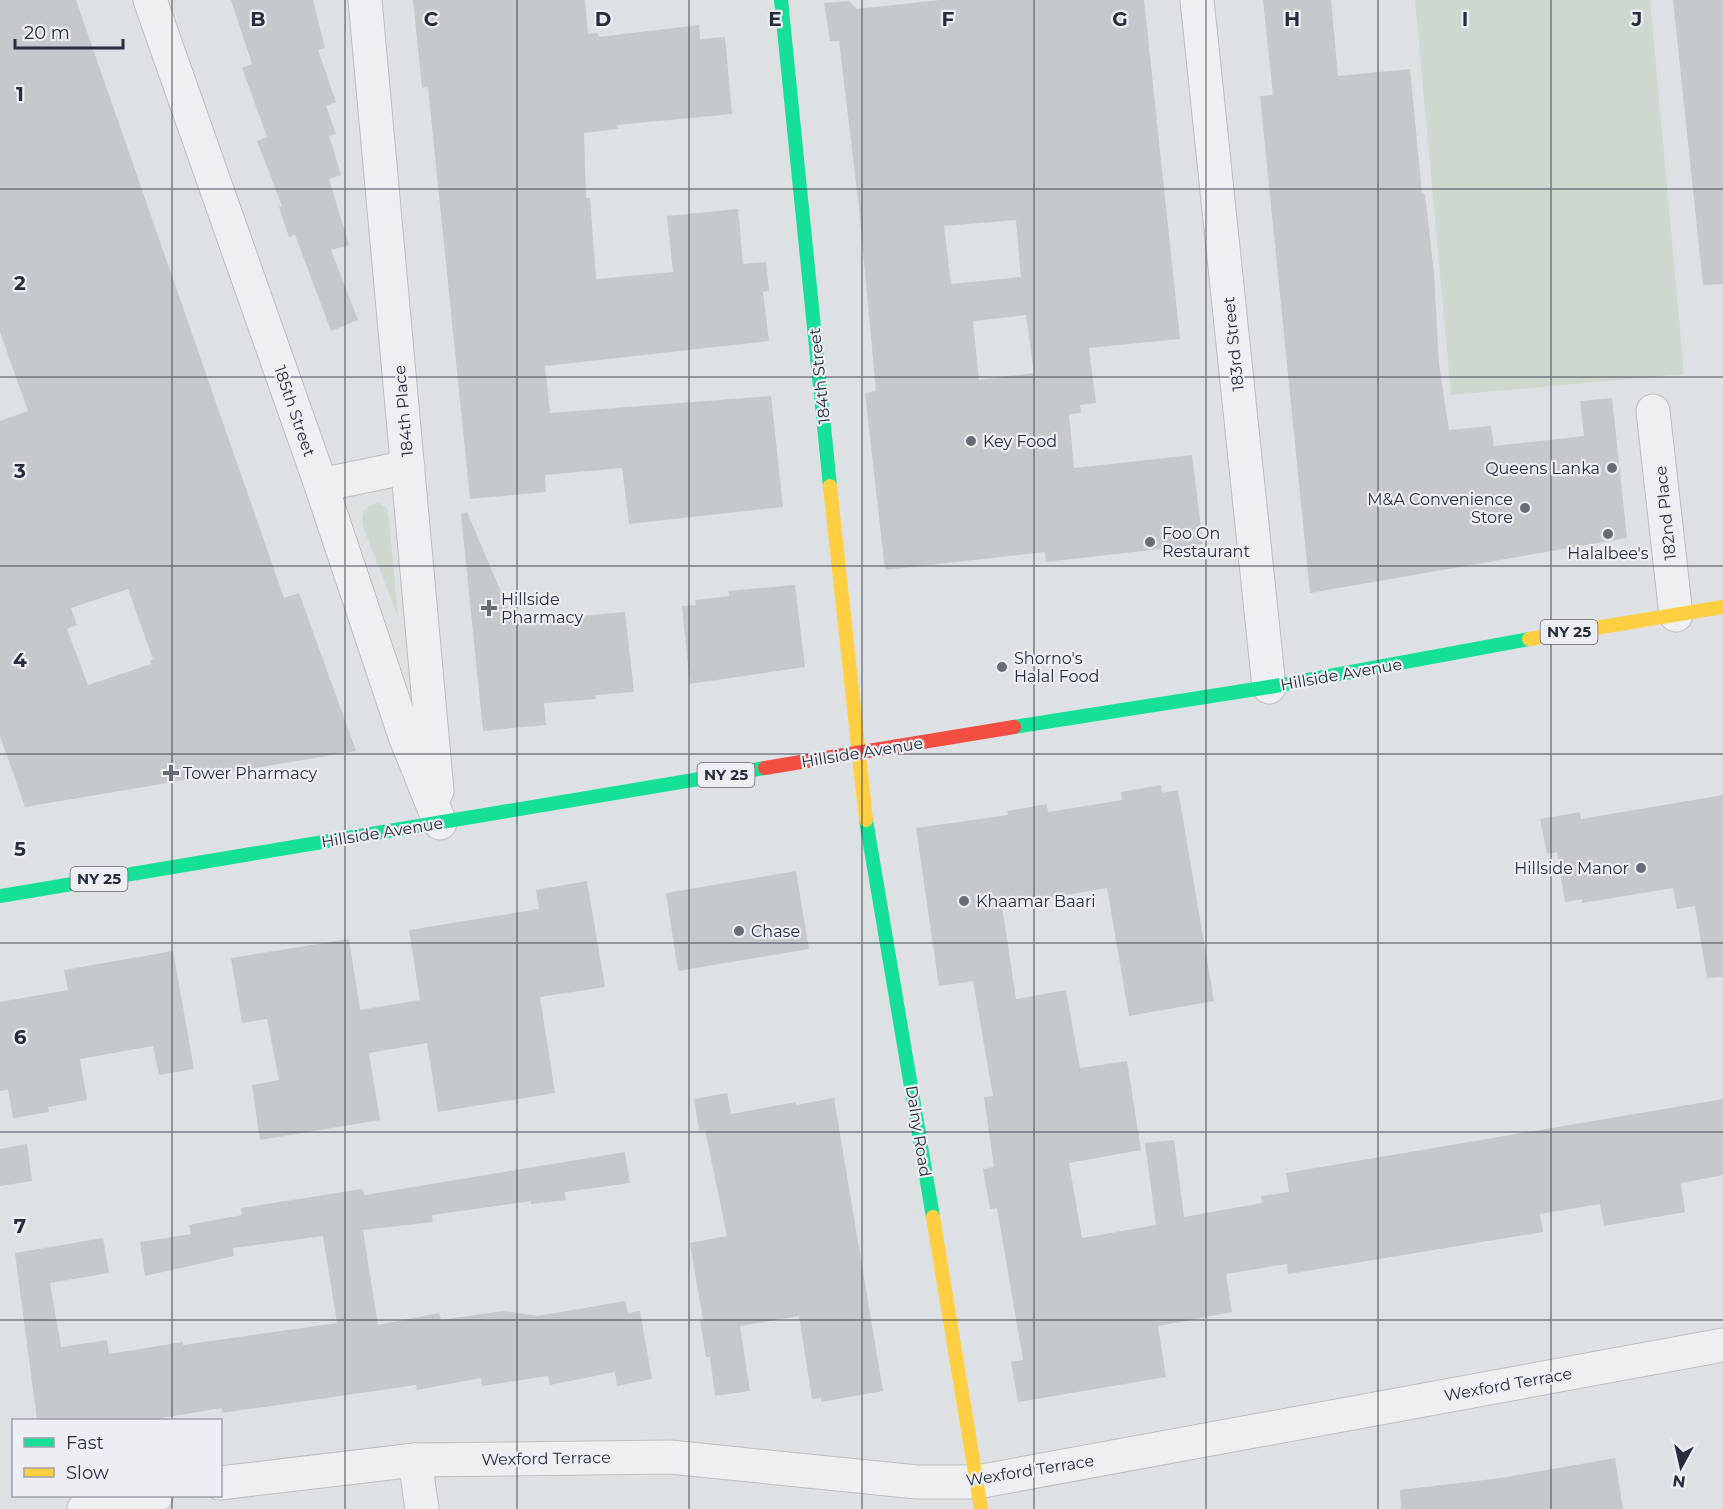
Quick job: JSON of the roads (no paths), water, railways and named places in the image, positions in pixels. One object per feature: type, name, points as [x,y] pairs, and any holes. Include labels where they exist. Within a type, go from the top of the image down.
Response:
[{"type":"main road","name":"184th Street","points":[[781,0],[857,753]]},
{"type":"main road","name":"Hillside Avenue","points":[[0,896],[857,753],[1269,687],[1474,648],[1723,607]]},
{"type":"main road","name":"Dalny Road","points":[[857,753],[871,859],[893,976],[979,1496]]},
{"type":"street","name":"185th Street","points":[[150,0],[321,485],[405,736],[440,823]]},
{"type":"street","name":"184th Place","points":[[365,0],[440,823]]},
{"type":"street","name":"183rd Street","points":[[1197,0],[1269,687]]},
{"type":"street","name":"182nd Place","points":[[1653,411],[1676,615]]},
{"type":"street","points":[[321,485],[408,467]]},
{"type":"street","name":"Wexford Terrace","points":[[222,1483],[415,1460],[670,1457],[917,1482],[979,1496],[1723,1345]]},
{"type":"street","points":[[415,1460],[422,1509]]},
{"type":"street","points":[[84,1509],[150,1497]]},
{"type":"place","name":"Key Food","points":[[971,441]]},
{"type":"place","name":"Queens Lanka","points":[[1612,468]]},
{"type":"place","name":"M&A Convenience Store","points":[[1525,508]]},
{"type":"place","name":"Halalbee's","points":[[1608,534]]},
{"type":"place","name":"Foo On Restaurant","points":[[1150,542]]},
{"type":"place","name":"Hillside Pharmacy","points":[[489,608]]},
{"type":"place","name":"Shorno's Halal Food","points":[[1002,667]]},
{"type":"place","name":"Tower Pharmacy","points":[[171,773]]},
{"type":"place","name":"Hillside Manor","points":[[1641,868]]},
{"type":"place","name":"Khaamar Baari","points":[[964,901]]},
{"type":"place","name":"Chase","points":[[739,931]]}]
